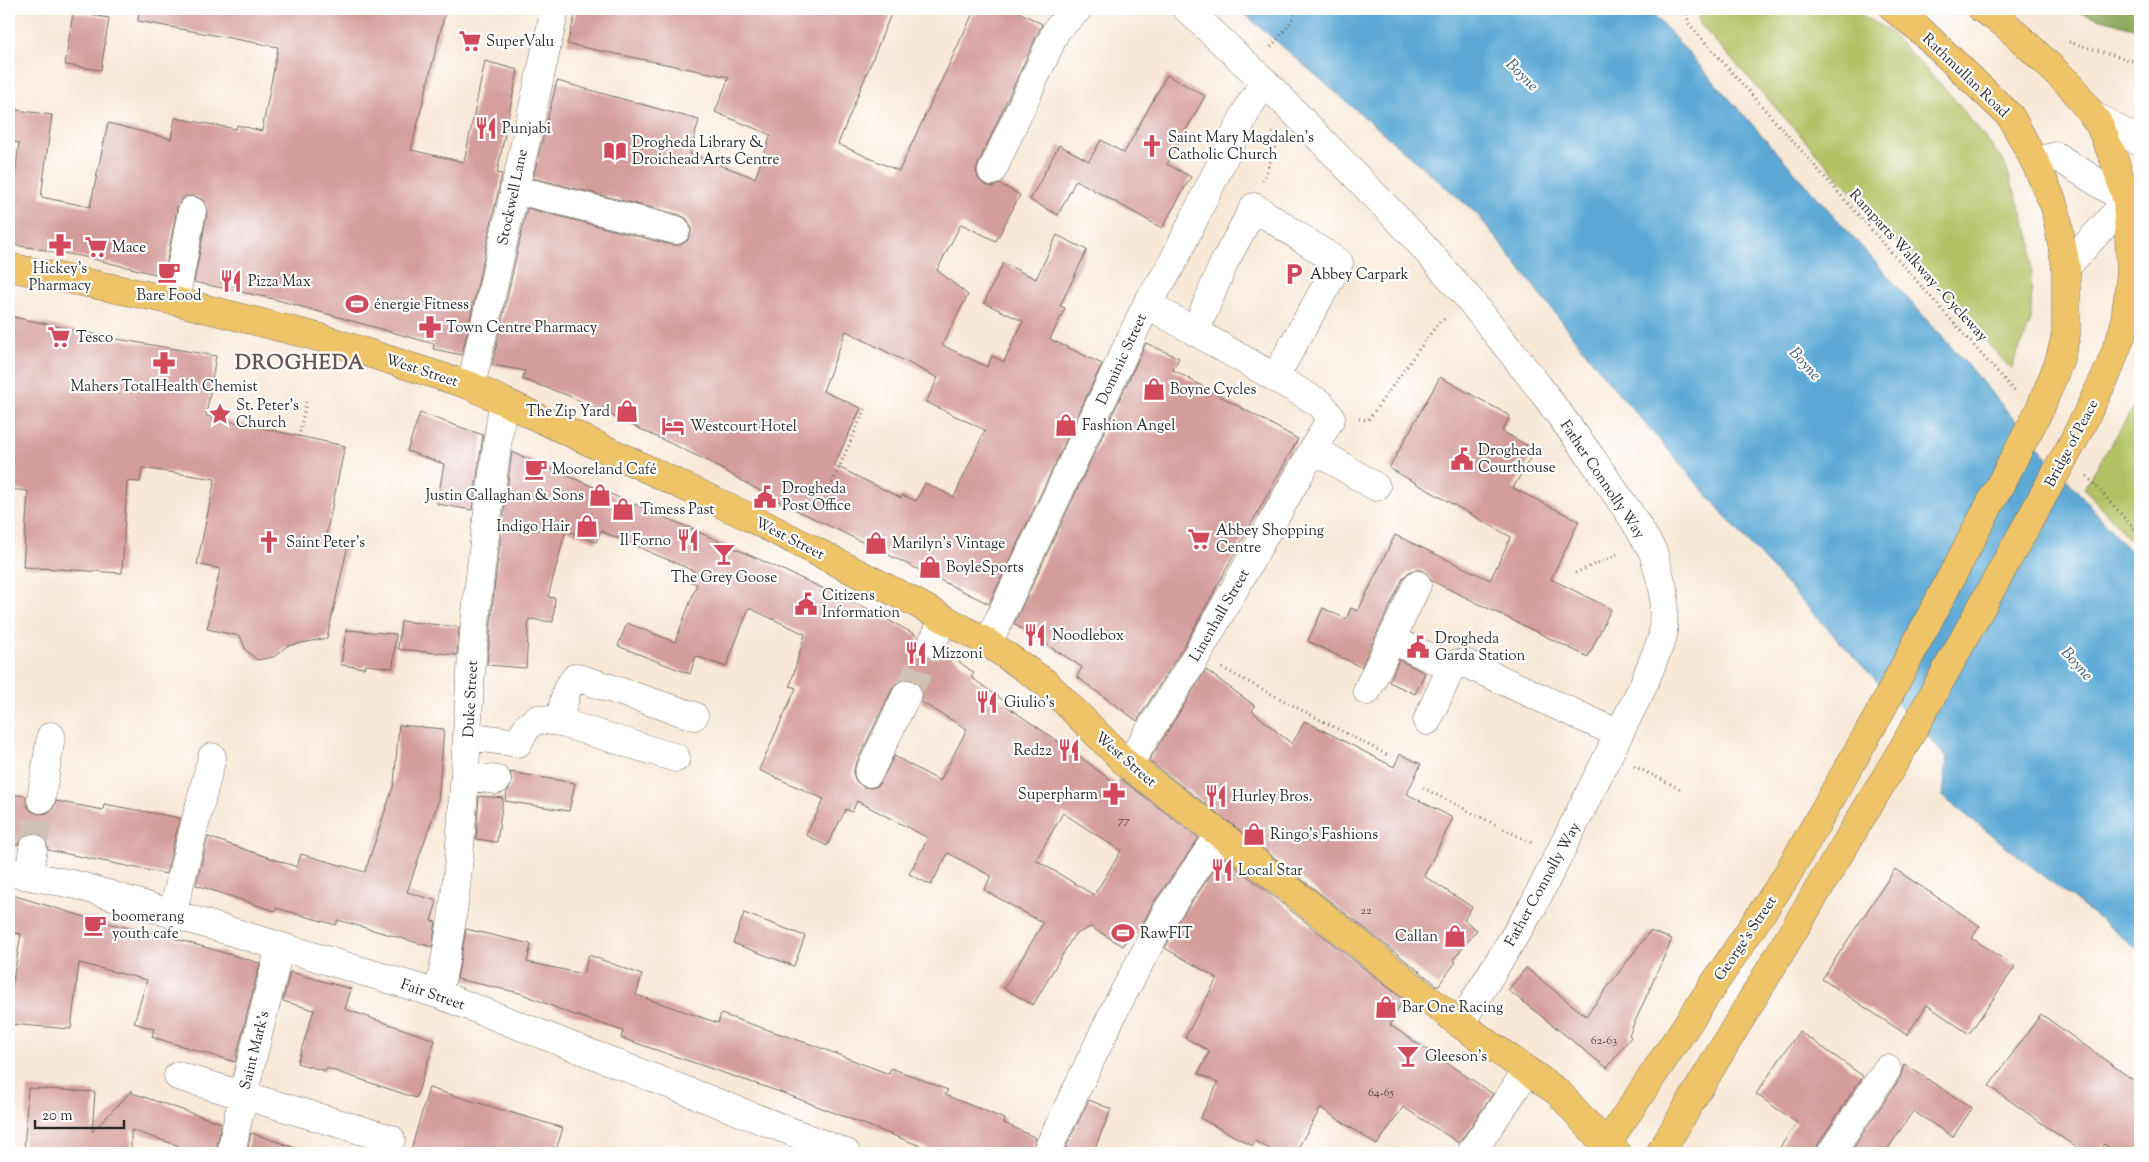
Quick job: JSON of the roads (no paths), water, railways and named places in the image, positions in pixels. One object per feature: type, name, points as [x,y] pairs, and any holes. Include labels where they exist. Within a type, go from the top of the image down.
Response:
[{"type":"main road","name":"Rathmullan Road","points":[[1894,9],[1917,27],[2010,117],[2035,162]]},
{"type":"main road","points":[[1982,9],[2006,24],[2071,86],[2092,115]]},
{"type":"main road","name":"Bridge of Peace","points":[[1660,1153],[1903,748],[2073,442],[2108,371],[2124,328],[2135,272],[2136,199],[2114,159],[2099,124],[2092,115]]},
{"type":"main road","points":[[2035,162],[2055,207],[2066,267]]},
{"type":"main road","name":"West Street","points":[[9,267],[175,301],[318,337],[471,386],[749,517],[988,643],[1046,683],[1128,764],[1220,834],[1460,1024],[1558,1092],[1609,1150]]},
{"type":"main road","name":"George's Street","points":[[1609,1150],[1786,878],[1878,716],[2030,405],[2059,362],[2066,335],[2066,267]]},
{"type":"street","name":"Stockwell Lane","points":[[471,386],[555,9]]},
{"type":"street","points":[[992,170],[1057,30],[1078,9]]},
{"type":"street","name":"Father Connolly Way","points":[[1187,9],[1265,82],[1411,234],[1470,300],[1591,457],[1634,520],[1653,552],[1664,592],[1663,636],[1643,686],[1533,906],[1460,1024]]},
{"type":"street","name":"Dominic Street","points":[[988,643],[1147,304],[1171,266],[1249,106],[1265,82]]},
{"type":"street","points":[[2092,115],[2140,142]]},
{"type":"street","points":[[2035,162],[2056,156],[2136,199],[2066,267]]},
{"type":"street","points":[[514,190],[676,230]]},
{"type":"street","points":[[1147,304],[1195,332],[1276,378],[1339,263],[1254,207],[1224,263],[1195,332]]},
{"type":"street","points":[[175,301],[192,211]]},
{"type":"street","name":"Linenhall Street","points":[[1128,764],[1197,655],[1331,418],[1321,404],[1276,378]]},
{"type":"street","name":"Duke Street","points":[[438,994],[461,898],[467,736],[479,575],[504,403]]},
{"type":"street","points":[[1314,449],[1376,487]]},
{"type":"street","points":[[1367,691],[1416,585]]},
{"type":"street","points":[[932,643],[944,619]]},
{"type":"street","points":[[1391,639],[1450,668]]},
{"type":"street","points":[[1427,721],[1450,668],[1456,664],[1467,664],[1614,744]]},
{"type":"street","points":[[559,722],[567,689],[576,677],[694,716]]},
{"type":"street","points":[[869,773],[908,694]]},
{"type":"street","points":[[467,736],[518,743],[527,727],[537,719],[559,722],[676,758]]},
{"type":"street","points":[[41,799],[51,736]]},
{"type":"street","points":[[172,914],[212,757]]},
{"type":"street","points":[[466,776],[497,780]]},
{"type":"street","points":[[1046,1153],[1116,1007],[1167,911],[1220,834]]},
{"type":"street","points":[[19,874],[33,848]]},
{"type":"street","name":"Fair Street","points":[[19,874],[77,885],[438,994],[846,1153]]},
{"type":"street","name":"Saint Mark's","points":[[231,1153],[243,1095],[280,947]]},
{"type":"street","points":[[1831,1153],[1887,1069]]},
{"type":"street","points":[[1471,1153],[1527,1071]]},
{"type":"street","points":[[178,1076],[391,1139]]},
{"type":"water","name":"Boyne","points":[[1239,9],[1649,9],[1970,368],[2140,563],[2140,951],[1943,797],[1947,757],[1760,556],[1609,382],[1477,214]]},
{"type":"tunnel","points":[[907,694],[932,643]]},
{"type":"tunnel","points":[[33,848],[41,799]]},
{"type":"place","name":"SuperValu","points":[[470,41]]},
{"type":"place","name":"Punjabi","points":[[486,128]]},
{"type":"place","name":"Saint Mary Magdalen's Catholic Church","points":[[1152,146]]},
{"type":"place","name":"Drogheda Library & Droichead Arts Centre","points":[[615,151]]},
{"type":"place","name":"Hickey's Pharmacy","points":[[60,245]]},
{"type":"place","name":"Mace","points":[[96,247]]},
{"type":"place","name":"Bare Food","points":[[169,272]]},
{"type":"place","name":"Abbey Carpark","points":[[1294,274]]},
{"type":"place","name":"Pizza Max","points":[[231,281]]},
{"type":"place","name":"énergie Fitness","points":[[357,304]]},
{"type":"place","name":"Town Centre Pharmacy","points":[[430,327]]},
{"type":"place","name":"Tesco","points":[[59,337]]},
{"type":"place","name":"Mahers TotalHealth Chemist","points":[[164,363]]},
{"type":"place","name":"Boyne Cycles","points":[[1154,389]]},
{"type":"place","name":"The Zip Yard","points":[[627,411]]},
{"type":"place","name":"St. Peter's Church","points":[[220,414]]},
{"type":"place","name":"Fashion Angel","points":[[1066,425]]},
{"type":"place","name":"Westcourt Hotel","points":[[673,426]]},
{"type":"place","name":"Drogheda Courthouse","points":[[1462,459]]},
{"type":"place","name":"Mooreland Café","points":[[536,469]]},
{"type":"place","name":"Justin Callaghan & Sons","points":[[600,495]]},
{"type":"place","name":"Drogheda Post Office","points":[[765,497]]},
{"type":"place","name":"Timess Past","points":[[623,509]]},
{"type":"place","name":"Indigo Hair","points":[[587,526]]},
{"type":"place","name":"Abbey Shopping Centre","points":[[1199,539]]},
{"type":"place","name":"Il Forno","points":[[688,540]]},
{"type":"place","name":"Saint Peter's","points":[[269,542]]},
{"type":"place","name":"Marilyn's Vintage","points":[[876,543]]},
{"type":"place","name":"The Grey Goose","points":[[724,554]]},
{"type":"place","name":"BoyleSports","points":[[930,567]]},
{"type":"place","name":"Citizens Information","points":[[806,604]]},
{"type":"place","name":"Noodlebox","points":[[1035,635]]},
{"type":"place","name":"Drogheda Garda Station","points":[[1418,647]]},
{"type":"place","name":"Mizzoni","points":[[916,653]]},
{"type":"place","name":"Giulio's","points":[[987,702]]},
{"type":"place","name":"Redz2","points":[[1069,750]]},
{"type":"place","name":"Superpharm","points":[[1114,794]]},
{"type":"place","name":"Hurley Bros.","points":[[1216,796]]},
{"type":"place","name":"Ringo's Fashions","points":[[1254,834]]},
{"type":"place","name":"Local Star","points":[[1222,870]]},
{"type":"place","name":"boomerang youth cafe","points":[[95,925]]},
{"type":"place","name":"RawFIT","points":[[1123,933]]},
{"type":"place","name":"Callan","points":[[1455,936]]},
{"type":"place","name":"Bar One Racing","points":[[1386,1007]]},
{"type":"place","name":"Gleeson’s","points":[[1408,1056]]},
{"type":"district","name":"DROGHEDA","points":[[300,362]]}]
